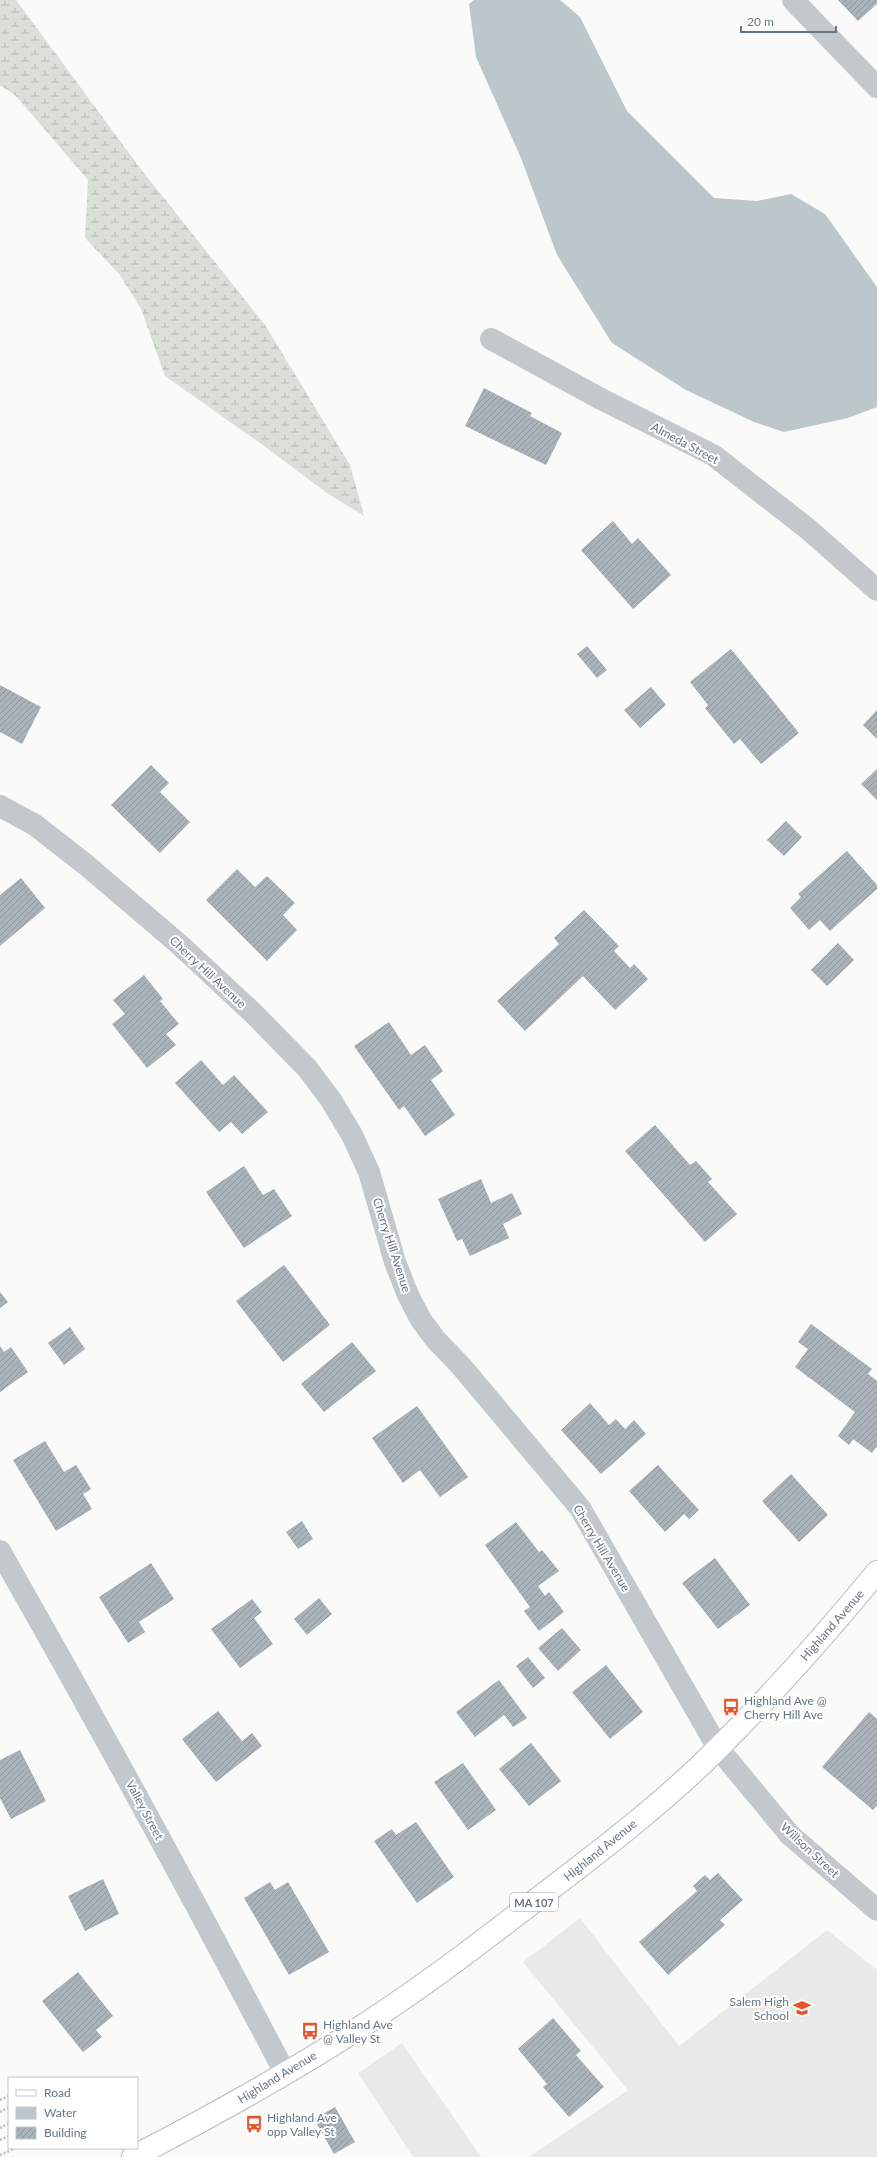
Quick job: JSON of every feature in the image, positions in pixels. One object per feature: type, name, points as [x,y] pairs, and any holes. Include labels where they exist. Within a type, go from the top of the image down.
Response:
[{"type":"main road","name":"Highland Avenue","points":[[132,2157],[223,2110],[401,2000],[493,1933],[600,1851],[701,1765],[718,1748],[769,1696],[830,1628],[877,1572]]},
{"type":"street","points":[[792,0],[877,87]]},
{"type":"street","name":"Almeda Street","points":[[491,339],[601,399],[713,455],[808,529],[877,590]]},
{"type":"street","name":"Cherry Hill Avenue","points":[[0,806],[35,825],[96,874],[217,979],[307,1068],[331,1100],[352,1135],[369,1172],[395,1262],[408,1295],[421,1320],[436,1340],[461,1366],[580,1508],[718,1748]]},
{"type":"street","name":"Valley Street","points":[[0,1551],[112,1748],[219,1946],[284,2073]]},
{"type":"street","name":"Willson Street","points":[[718,1748],[790,1835],[877,1910]]},
{"type":"path","points":[[0,2155],[14,2149]]},
{"type":"shaded area","name":"Salem High School","points":[[580,1918],[679,2046],[827,1930],[877,1970],[877,2157],[529,2157],[628,2090],[523,1962]]},
{"type":"shaded area","points":[[402,2043],[481,2157],[413,2157],[358,2073]]},
{"type":"green space","points":[[0,0],[16,0],[140,168],[265,325],[350,465],[364,516],[327,493],[260,443],[165,376],[141,309],[120,275],[85,238],[88,180],[16,96],[0,85]]},
{"type":"water","points":[[474,0],[560,0],[580,17],[627,111],[714,198],[757,201],[791,194],[825,214],[877,287],[877,407],[848,418],[784,432],[754,422],[686,390],[612,343],[557,255],[521,158],[476,57],[469,4]]},
{"type":"building","points":[[838,0],[877,0],[877,4],[858,21]]},
{"type":"building","points":[[484,388],[532,413],[530,416],[562,433],[546,465],[465,426]]},
{"type":"building","points":[[613,521],[632,544],[638,538],[671,575],[633,609],[581,550]]},
{"type":"building","points":[[587,646],[607,670],[597,678],[577,654]]},
{"type":"building","points":[[731,649],[799,733],[761,764],[740,739],[734,744],[705,708],[708,705],[690,682]]},
{"type":"building","points":[[0,685],[41,707],[22,744],[0,732]]},
{"type":"building","points":[[651,687],[666,705],[640,728],[624,710]]},
{"type":"building","points":[[877,710],[877,739],[863,725]]},
{"type":"building","points":[[151,765],[169,783],[160,792],[190,822],[160,853],[111,805]]},
{"type":"building","points":[[877,769],[877,800],[861,784]]},
{"type":"building","points":[[786,821],[802,837],[784,856],[767,840]]},
{"type":"building","points":[[847,851],[877,885],[877,889],[830,931],[820,920],[809,930],[790,908],[801,897],[798,894]]},
{"type":"building","points":[[237,869],[255,887],[267,876],[295,903],[283,915],[297,930],[267,961],[206,900]]},
{"type":"building","points":[[21,878],[45,908],[0,946],[0,895]]},
{"type":"building","points":[[584,910],[619,946],[614,951],[630,968],[634,964],[648,979],[615,1010],[583,976],[525,1031],[497,1001],[559,944],[554,938]]},
{"type":"building","points":[[838,943],[854,960],[827,986],[811,970]]},
{"type":"building","points":[[144,975],[163,999],[160,1001],[179,1024],[166,1034],[176,1045],[147,1068],[112,1024],[125,1014],[113,1000]]},
{"type":"building","points":[[389,1022],[411,1055],[425,1045],[443,1071],[431,1080],[455,1115],[425,1136],[404,1106],[399,1110],[354,1046]]},
{"type":"building","points":[[201,1060],[223,1085],[234,1075],[268,1112],[242,1134],[231,1122],[219,1132],[175,1083]]},
{"type":"building","points":[[655,1125],[690,1165],[696,1161],[712,1179],[708,1182],[737,1214],[705,1242],[625,1151]]},
{"type":"building","points":[[244,1166],[263,1195],[274,1189],[292,1216],[244,1248],[206,1192]]},
{"type":"building","points":[[481,1179],[491,1203],[512,1193],[522,1214],[503,1224],[509,1238],[470,1256],[462,1239],[457,1241],[438,1199]]},
{"type":"building","points":[[284,1265],[330,1325],[283,1362],[236,1301]]},
{"type":"building","points":[[0,1292],[8,1302],[0,1308]]},
{"type":"building","points":[[811,1324],[872,1369],[868,1374],[877,1381],[877,1446],[872,1453],[853,1439],[849,1445],[838,1436],[855,1412],[795,1367],[808,1349],[798,1342]]},
{"type":"building","points":[[70,1327],[85,1349],[64,1365],[48,1343]]},
{"type":"building","points":[[352,1342],[376,1371],[324,1412],[301,1384]]},
{"type":"building","points":[[0,1346],[4,1352],[11,1347],[28,1372],[0,1392]]},
{"type":"building","points":[[590,1403],[609,1425],[616,1419],[625,1429],[634,1420],[646,1434],[601,1474],[561,1430]]},
{"type":"building","points":[[417,1406],[468,1477],[440,1497],[420,1470],[403,1483],[372,1438]]},
{"type":"building","points":[[45,1441],[64,1472],[76,1465],[91,1489],[83,1494],[92,1509],[56,1531],[13,1460]]},
{"type":"building","points":[[658,1465],[699,1510],[689,1519],[684,1514],[665,1532],[629,1491]]},
{"type":"building","points":[[791,1474],[828,1515],[799,1542],[762,1501]]},
{"type":"building","points":[[302,1521],[313,1539],[298,1549],[286,1532]]},
{"type":"building","points":[[516,1522],[539,1552],[542,1550],[559,1571],[538,1586],[545,1596],[549,1592],[564,1612],[539,1631],[524,1611],[530,1607],[485,1545]]},
{"type":"building","points":[[715,1558],[750,1605],[718,1629],[682,1583]]},
{"type":"building","points":[[151,1563],[174,1599],[139,1622],[145,1632],[128,1643],[99,1597]]},
{"type":"building","points":[[319,1598],[332,1614],[307,1635],[294,1619]]},
{"type":"building","points":[[252,1599],[262,1612],[254,1618],[273,1644],[240,1668],[211,1629]]},
{"type":"building","points":[[562,1628],[581,1650],[558,1671],[538,1648]]},
{"type":"building","points":[[528,1657],[545,1678],[533,1688],[516,1666]]},
{"type":"building","points":[[606,1665],[643,1712],[610,1739],[572,1692]]},
{"type":"building","points":[[499,1680],[527,1718],[513,1727],[504,1715],[475,1737],[456,1712]]},
{"type":"building","points":[[218,1711],[242,1741],[252,1733],[262,1746],[216,1782],[182,1739]]},
{"type":"building","points":[[869,1712],[877,1719],[877,1805],[873,1810],[822,1767]]},
{"type":"building","points":[[531,1743],[561,1781],[529,1806],[499,1769]]},
{"type":"building","points":[[20,1750],[46,1801],[11,1819],[0,1798],[0,1760]]},
{"type":"building","points":[[463,1763],[496,1810],[468,1830],[434,1782]]},
{"type":"building","points":[[416,1822],[454,1877],[417,1903],[374,1841],[392,1829],[396,1835]]},
{"type":"building","points":[[718,1873],[743,1900],[720,1920],[725,1925],[668,1975],[639,1942],[697,1891],[693,1886],[705,1875],[710,1880]]},
{"type":"building","points":[[103,1879],[119,1914],[85,1931],[68,1896]]},
{"type":"building","points":[[270,1882],[275,1890],[288,1882],[329,1952],[289,1975],[244,1898]]},
{"type":"building","points":[[78,1972],[113,2016],[96,2030],[102,2037],[83,2052],[42,2001]]},
{"type":"building","points":[[553,2018],[581,2051],[576,2055],[604,2087],[569,2117],[543,2087],[547,2084],[518,2049]]},
{"type":"building","points":[[335,2107],[355,2142],[334,2154],[314,2119]]},
{"type":"place","name":"Highland Ave @ Cherry Hill Ave","points":[[731,1707]]},
{"type":"place","name":"Salem High School","points":[[802,2008]]},
{"type":"place","name":"Highland Ave @ Valley St","points":[[310,2031]]},
{"type":"place","name":"Highland Ave opp Valley St","points":[[254,2124]]}]
